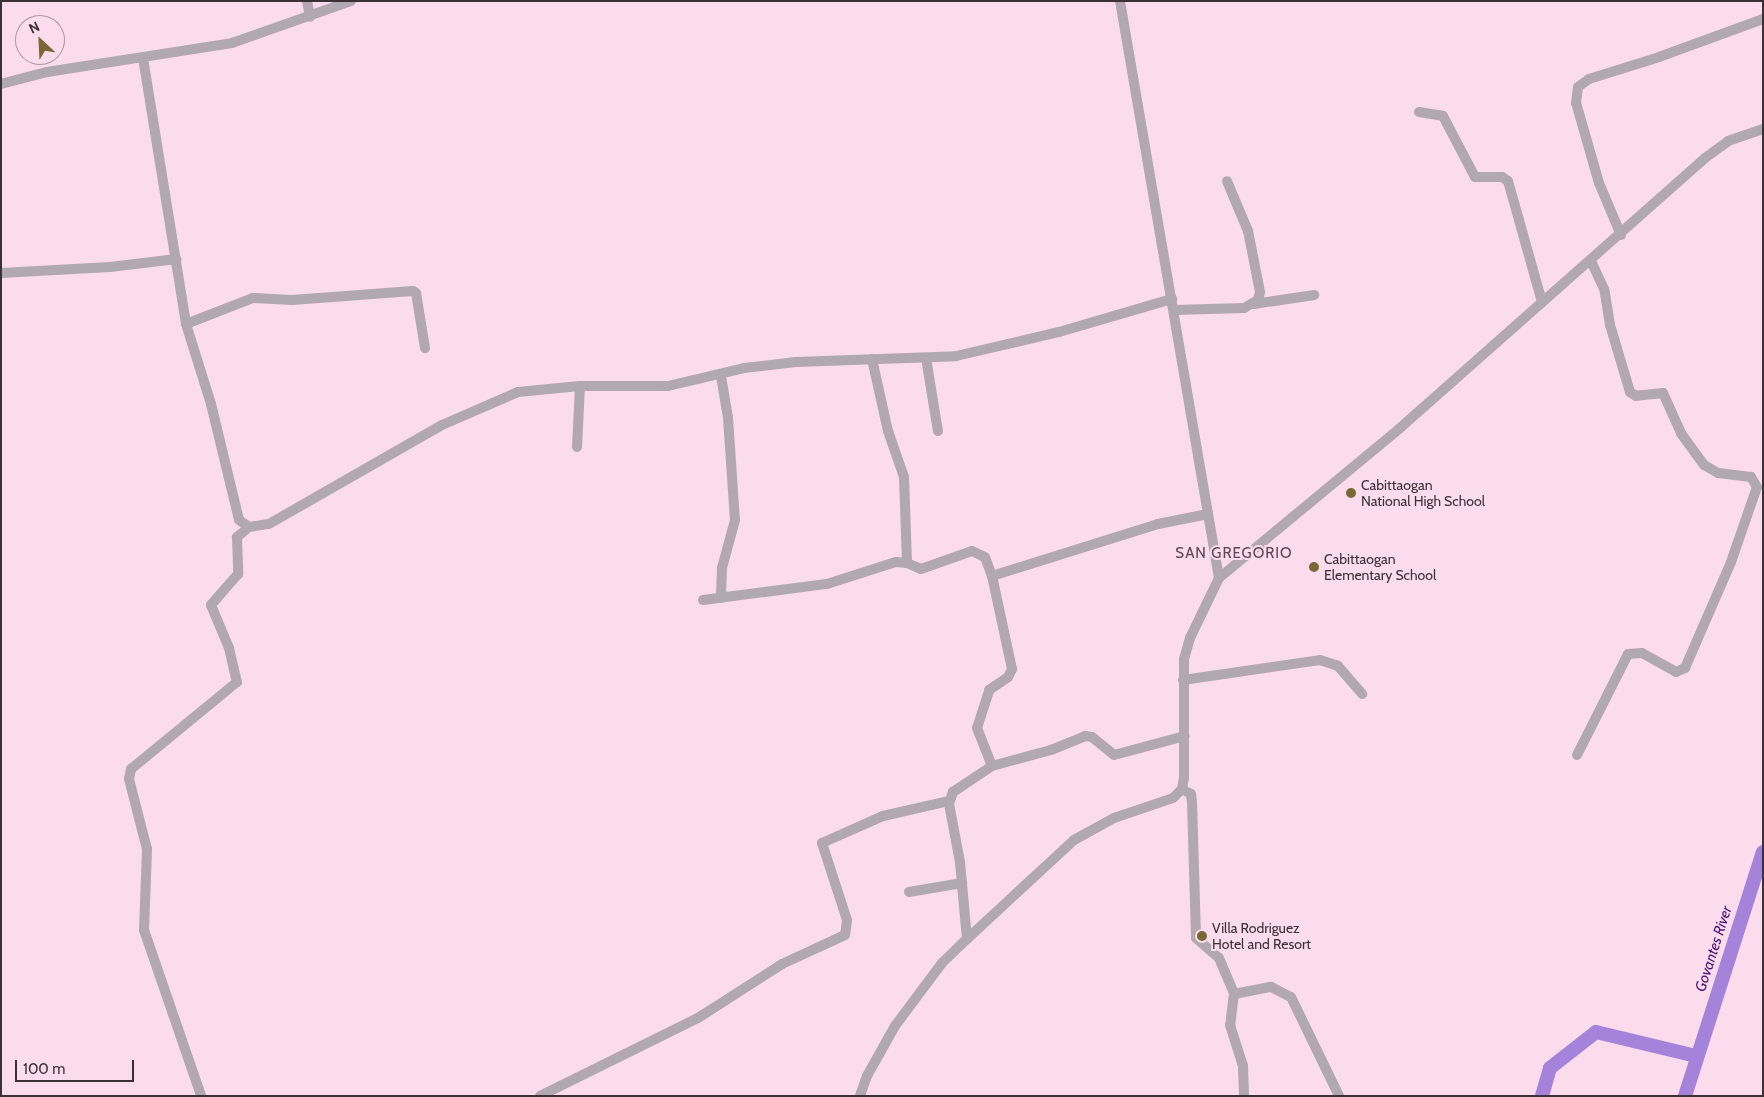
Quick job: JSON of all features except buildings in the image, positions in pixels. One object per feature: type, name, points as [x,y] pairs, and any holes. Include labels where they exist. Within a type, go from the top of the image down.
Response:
[{"type":"street","points":[[307,1],[310,17]]},
{"type":"street","points":[[1,84],[47,72],[232,43],[351,1]]},
{"type":"street","points":[[1120,1],[1219,578]]},
{"type":"street","points":[[1621,235],[1599,182],[1576,103],[1578,88],[1589,79],[1659,57],[1763,19]]},
{"type":"street","points":[[143,58],[186,324],[214,413],[239,520],[248,528]]},
{"type":"street","points":[[1419,112],[1444,116],[1475,177],[1502,177],[1508,181],[1542,302]]},
{"type":"street","points":[[860,1096],[867,1076],[896,1026],[942,963],[967,939],[1074,840],[1114,818],[1173,798],[1182,789],[1185,736],[1183,680],[1190,638],[1219,578],[1379,446],[1718,148],[1763,129]]},
{"type":"street","points":[[1227,181],[1248,231],[1260,292],[1254,304]]},
{"type":"street","points":[[1,273],[110,267],[176,259]]},
{"type":"street","points":[[1577,755],[1621,662],[1628,654],[1642,653],[1676,672],[1685,668],[1731,562],[1757,487],[1751,477],[1718,473],[1704,465],[1681,433],[1663,393],[1636,396],[1630,392],[1610,325],[1604,289],[1591,261]]},
{"type":"street","points":[[186,324],[253,298],[292,300],[413,291],[416,293],[425,348]]},
{"type":"street","points":[[1174,310],[1244,308],[1254,304],[1314,295]]},
{"type":"street","points":[[201,1096],[144,930],[147,849],[129,780],[131,769],[237,682],[229,648],[211,605],[238,574],[237,537],[248,528],[269,524],[475,408],[518,392],[580,386],[668,386],[778,363],[926,358],[976,352],[1172,299]]},
{"type":"street","points":[[926,358],[938,431]]},
{"type":"street","points":[[872,359],[888,431],[904,477],[907,562]]},
{"type":"street","points":[[721,376],[728,418],[735,520],[722,568],[721,598]]},
{"type":"street","points":[[577,447],[580,386]]},
{"type":"street","points":[[992,576],[1158,524],[1208,514]]},
{"type":"street","points":[[703,600],[827,584],[883,565],[907,562],[921,570],[976,551],[984,557],[992,576],[1012,669],[1008,677],[988,690],[977,728],[992,766]]},
{"type":"street","points":[[1183,680],[1320,660],[1338,666],[1362,694]]},
{"type":"street","points":[[967,939],[962,883],[949,801],[953,792],[992,766],[1051,750],[1085,736],[1092,737],[1114,756],[1185,736]]},
{"type":"street","points":[[1182,789],[1191,794],[1192,802],[1196,938],[1219,958],[1234,994],[1230,1025],[1243,1066],[1244,1096]]},
{"type":"street","points":[[540,1096],[698,1018],[796,956],[845,935],[847,920],[822,843],[882,816],[949,801]]},
{"type":"street","points":[[909,892],[962,883]]},
{"type":"street","points":[[1234,994],[1261,987],[1286,992],[1302,1018],[1339,1096]]},
{"type":"waterway","name":"Govantes River","points":[[1685,1096],[1763,852]]},
{"type":"waterway","name":"Govantes River","points":[[1542,1096],[1550,1068],[1596,1032],[1696,1056]]},
{"type":"place","name":"Cabittaogan National High School","points":[[1351,493]]},
{"type":"place","name":"Cabittaogan Elementary School","points":[[1314,567]]},
{"type":"place","name":"Villa Rodriguez Hotel and Resort","points":[[1202,936]]},
{"type":"district","name":"SAN GREGORIO","points":[[1234,554]]}]
